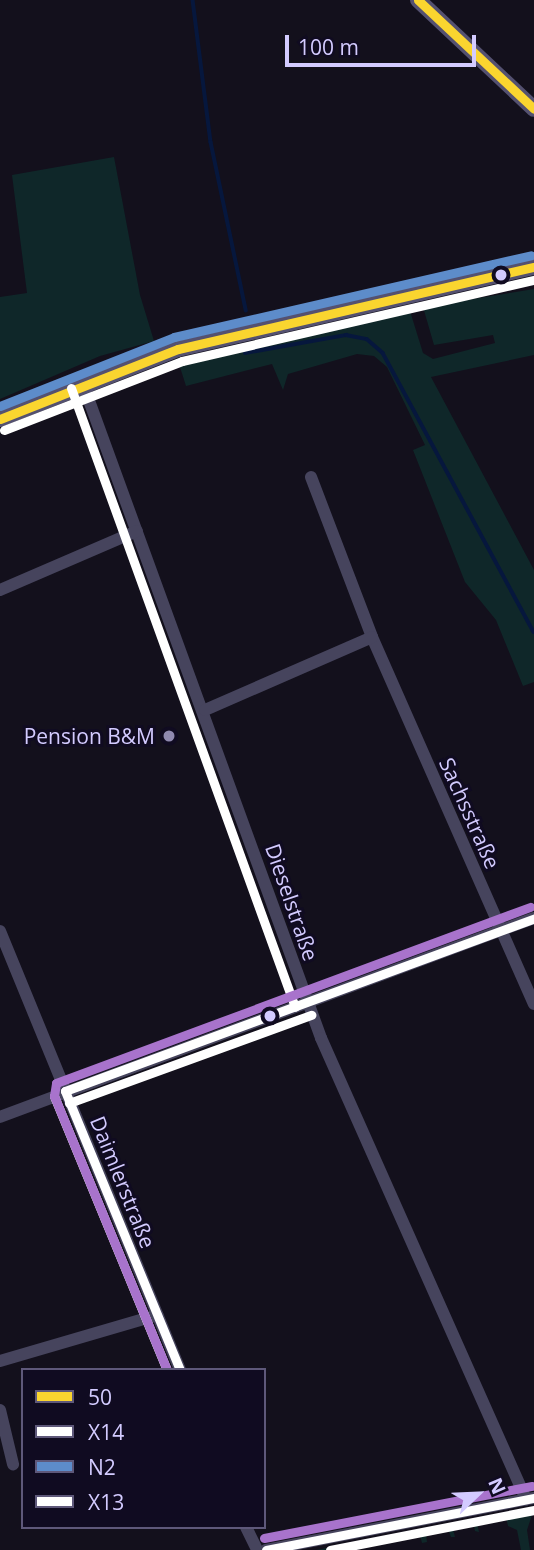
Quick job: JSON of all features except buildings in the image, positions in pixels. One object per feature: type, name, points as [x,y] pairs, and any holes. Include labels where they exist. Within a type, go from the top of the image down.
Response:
[{"type":"street","points":[[418,0],[534,109]]},
{"type":"street","points":[[0,419],[177,349],[534,267]]},
{"type":"street","name":"Dieselstraße","points":[[83,384],[205,710],[307,1003],[530,1499]]},
{"type":"street","name":"Sachsstraße","points":[[311,477],[372,637],[534,1004]]},
{"type":"street","points":[[0,590],[137,531]]},
{"type":"street","points":[[205,710],[372,637]]},
{"type":"street","points":[[0,1117],[534,918]]},
{"type":"street","name":"Daimlerstraße","points":[[0,931],[179,1368]]},
{"type":"street","points":[[0,1361],[157,1315]]},
{"type":"street","points":[[0,1410],[13,1464]]},
{"type":"street","points":[[266,1550],[530,1499]]},
{"type":"street","points":[[247,1529],[257,1550]]},
{"type":"green space","points":[[114,157],[140,295],[154,341],[100,356],[0,399],[0,297],[27,293],[12,175]]},
{"type":"green space","points":[[534,255],[247,322],[166,347],[165,344],[246,319]]},
{"type":"green space","points":[[534,289],[534,355],[431,377],[534,570],[534,682],[523,686],[496,620],[465,582],[413,450],[425,445],[387,367],[374,356],[357,354],[288,374],[283,390],[272,364],[186,386],[179,364],[410,311],[423,353],[433,359],[495,343],[493,335],[434,345],[423,307]]},
{"type":"green space","points":[[534,1509],[527,1530],[530,1550],[521,1550],[517,1530],[508,1526],[506,1517],[477,1523],[479,1532],[475,1531],[473,1521]]},
{"type":"green space","points":[[452,1525],[455,1537],[451,1537],[448,1529],[426,1534],[427,1542],[422,1543],[420,1535],[341,1550],[316,1550]]},
{"type":"waterway","points":[[193,0],[211,142],[246,310]]},
{"type":"waterway","points":[[245,353],[346,335],[367,339],[383,353],[534,632]]},
{"type":"transit line","name":"50","points":[[418,0],[534,109]]},
{"type":"transit line","name":"N2","points":[[0,406],[174,337],[531,255]]},
{"type":"transit line","name":"50","points":[[0,419],[178,349],[534,267]]},
{"type":"transit line","name":"X14","points":[[4,430],[182,361],[534,280]]},
{"type":"transit line","name":"X14","points":[[71,388],[295,1007]]},
{"type":"transit line","points":[[166,1368],[54,1096],[56,1083],[530,907]]},
{"type":"transit line","name":"X13","points":[[65,1091],[534,918]]},
{"type":"transit line","name":"X14","points":[[69,1103],[311,1015]]},
{"type":"transit line","name":"X13","points":[[65,1091],[179,1368]]},
{"type":"transit line","name":"X14","points":[[54,1096],[166,1368]]},
{"type":"transit line","points":[[264,1538],[532,1486]]},
{"type":"transit line","name":"X13","points":[[266,1550],[534,1498]]},
{"type":"transit line","name":"X14","points":[[330,1550],[534,1510]]},
{"type":"place","name":"Pension B&M","points":[[169,736]]}]
